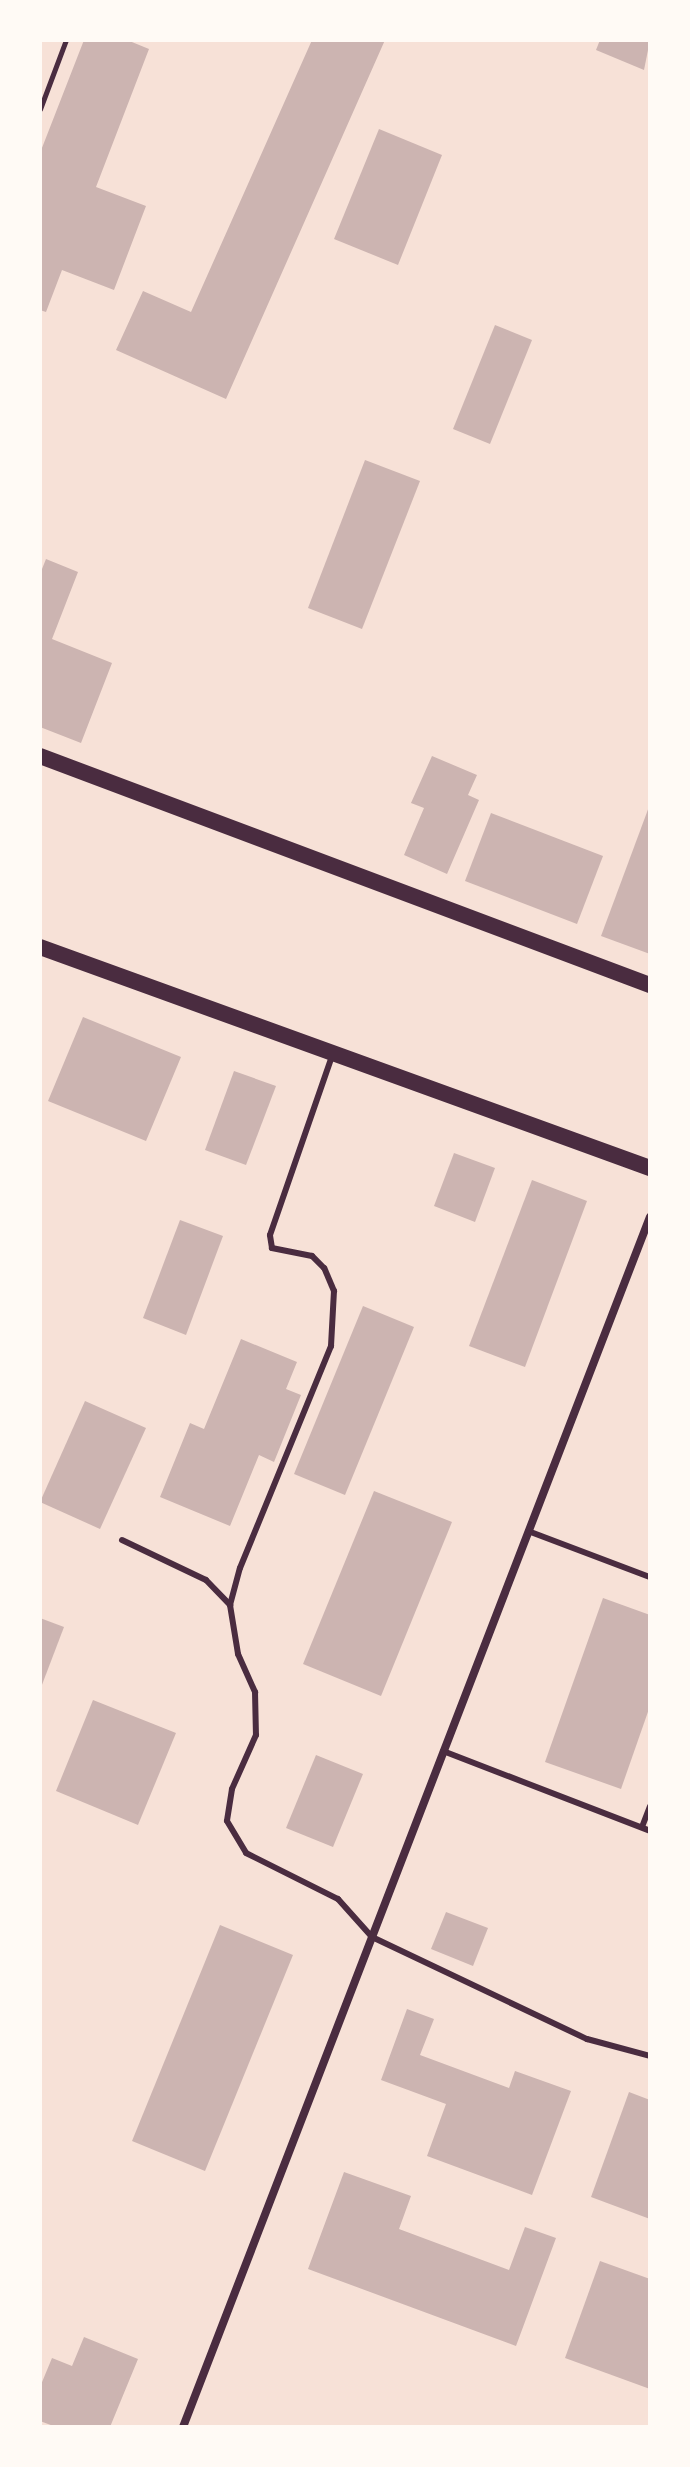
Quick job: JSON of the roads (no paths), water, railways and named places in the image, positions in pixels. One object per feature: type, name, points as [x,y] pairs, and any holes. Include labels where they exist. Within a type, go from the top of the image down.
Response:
[{"type":"main road","points":[[40,756],[650,985]]},
{"type":"main road","points":[[40,947],[650,1168]]},
{"type":"street","points":[[183,2427],[650,1217]]},
{"type":"lane","points":[[333,1053],[270,1235],[272,1248],[312,1256],[324,1268],[334,1291],[331,1346],[240,1568],[230,1605],[238,1654],[255,1692],[256,1735],[232,1789],[227,1821],[246,1853],[338,1899],[372,1937],[587,2039],[650,2056]]},
{"type":"lane","points":[[528,1531],[650,1577]]},
{"type":"lane","points":[[122,1540],[206,1580],[230,1605]]},
{"type":"lane","points":[[443,1751],[650,1831]]},
{"type":"lane","points":[[642,1827],[650,1806]]}]
